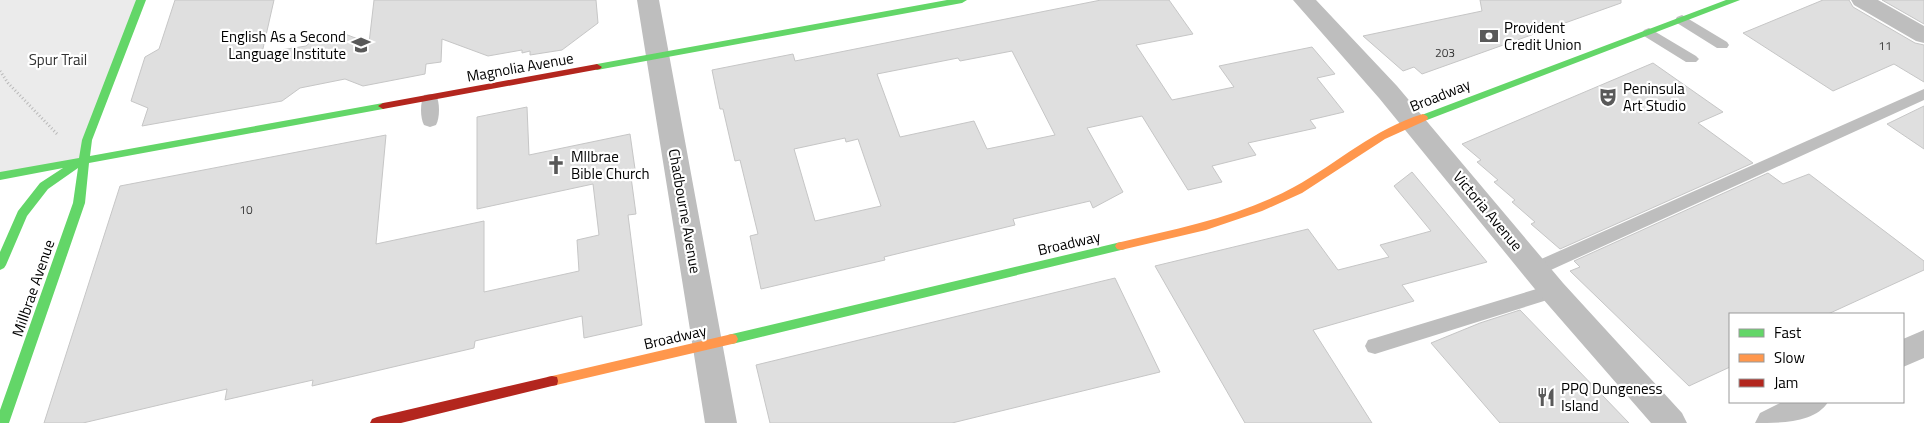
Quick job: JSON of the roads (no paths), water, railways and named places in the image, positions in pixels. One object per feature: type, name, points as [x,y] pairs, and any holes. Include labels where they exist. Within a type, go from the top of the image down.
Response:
[{"type":"street","name":"Millbrae Avenue","points":[[2,423],[79,203],[87,140],[142,0]]},
{"type":"street","name":"Chadbourne Avenue","points":[[648,0],[721,423]]},
{"type":"street","name":"Magnolia Avenue","points":[[0,176],[962,0]]},
{"type":"street","name":"Victoria Avenue","points":[[1304,0],[1413,122],[1553,291],[1671,423]]},
{"type":"street","name":"Broadway","points":[[377,423],[1206,226],[1258,208],[1298,190],[1381,136],[1442,109],[1734,0]]},
{"type":"street","points":[[1862,0],[1924,36]]},
{"type":"street","points":[[0,265],[22,214],[34,198],[44,186],[83,161]]},
{"type":"street","points":[[1904,353],[1924,343]]},
{"type":"street","points":[[1771,423],[1810,403]]},
{"type":"lane","points":[[1682,20],[1722,45]]},
{"type":"lane","points":[[1649,33],[1691,59]]},
{"type":"lane","points":[[1536,269],[1924,94]]},
{"type":"lane","points":[[430,98],[430,121]]},
{"type":"lane","points":[[1375,346],[1553,291]]},
{"type":"place","name":"Provident Credit Union","points":[[1489,36]]},
{"type":"place","name":"English As a Second Language Institute","points":[[361,45]]},
{"type":"place","name":"Peninsula Art Studio","points":[[1608,97]]},
{"type":"place","name":"Mllbrae Bible Church","points":[[556,165]]},
{"type":"place","name":"PPQ Dungeness Island","points":[[1546,397]]},
{"type":"park label","name":"Spur Trail","points":[[58,59]]}]
